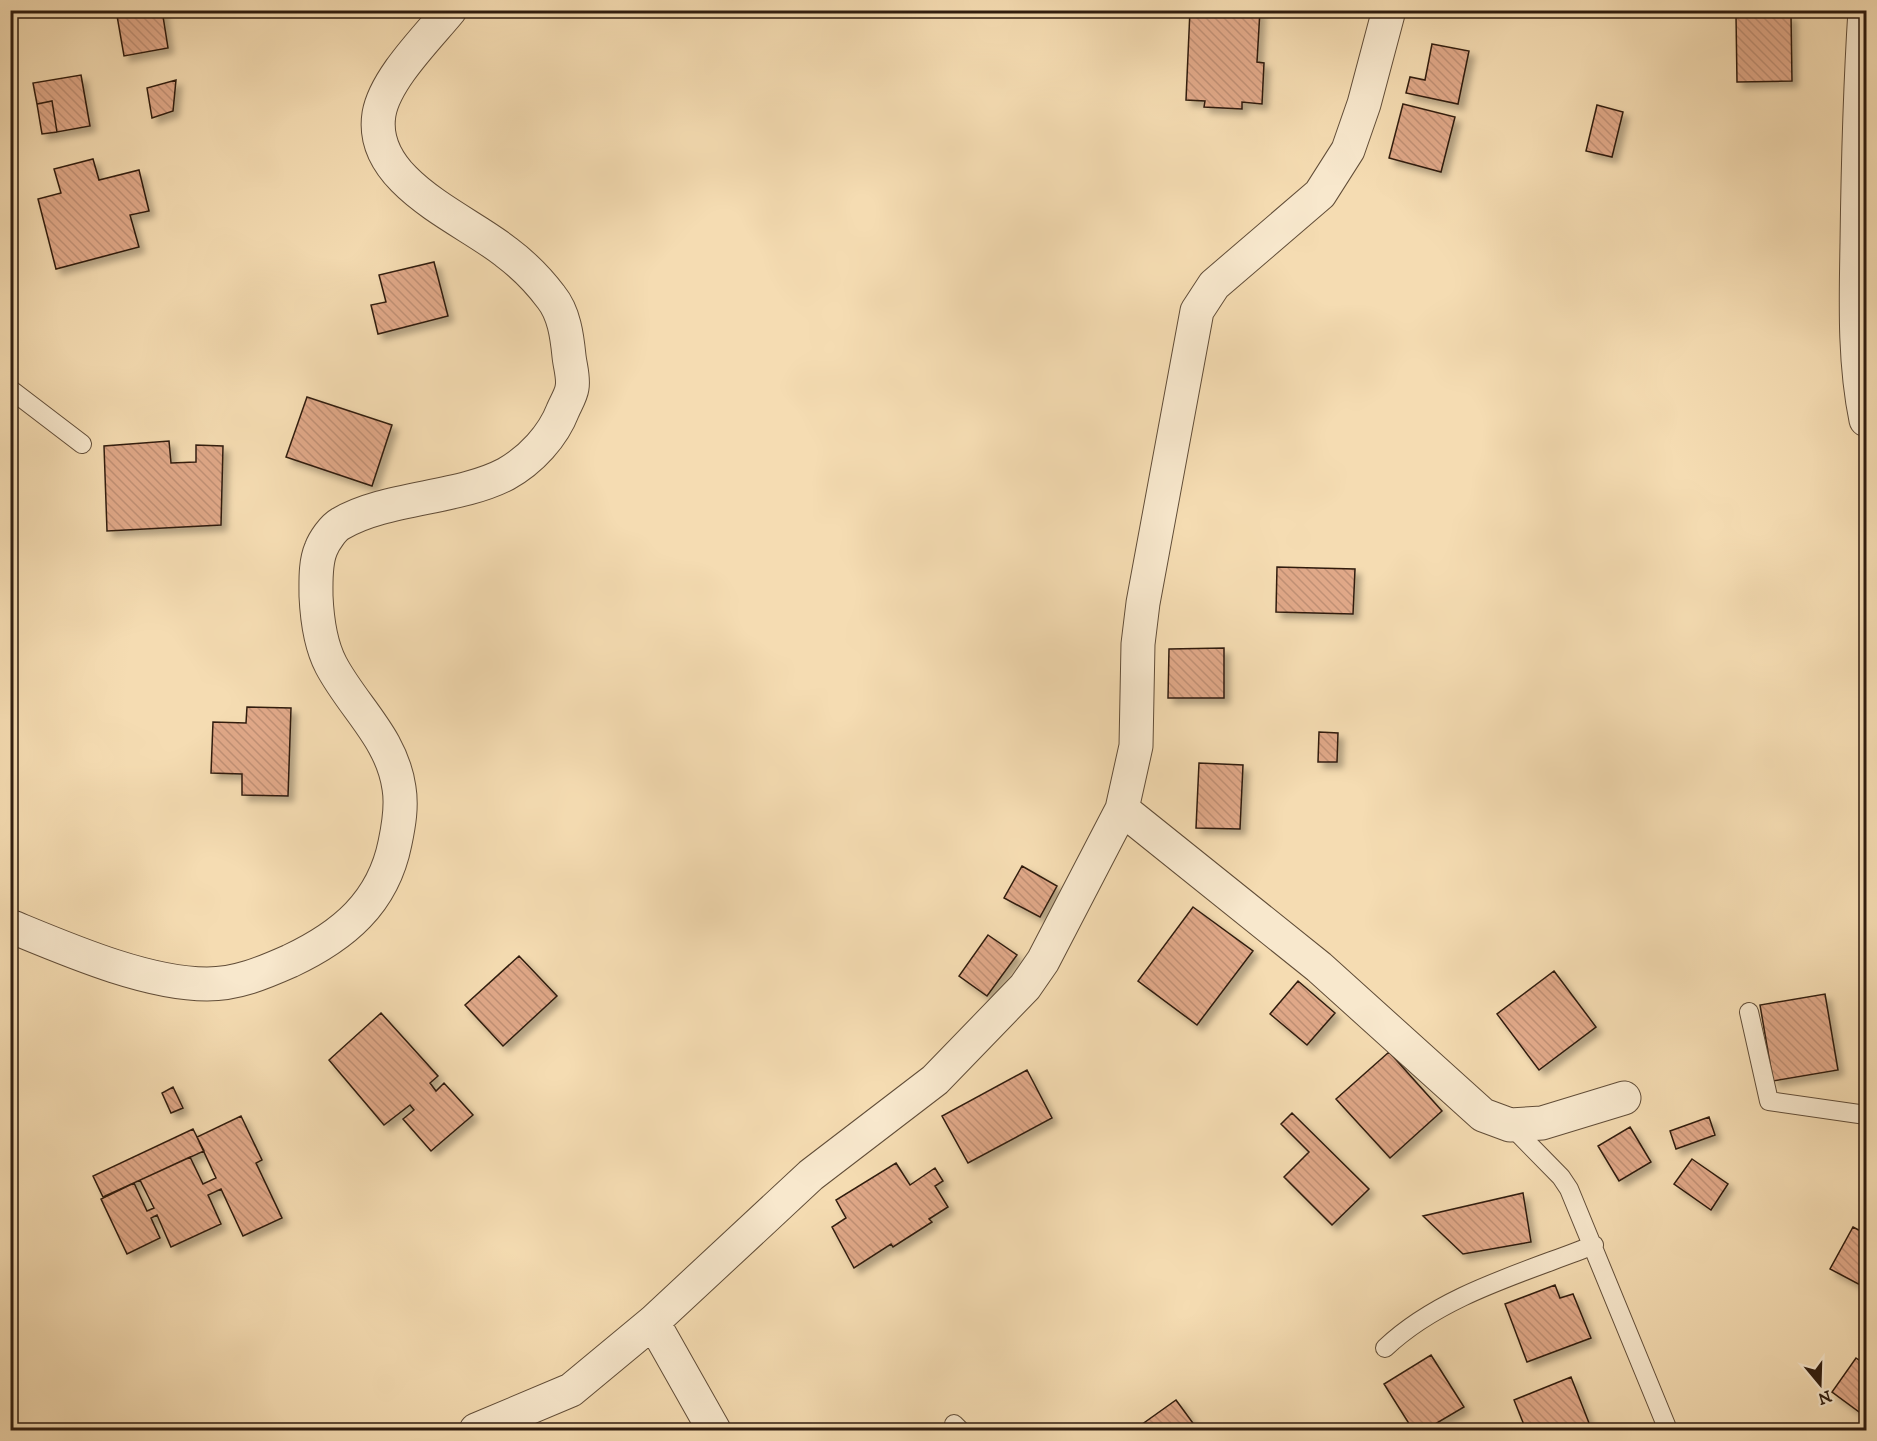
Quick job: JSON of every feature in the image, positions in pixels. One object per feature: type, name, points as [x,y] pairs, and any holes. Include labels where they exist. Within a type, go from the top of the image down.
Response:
[{"type":"street","points":[[10,926],[90,959],[161,977],[205,984],[241,981],[322,946],[363,912],[384,879],[400,815],[399,785],[380,734],[357,707],[328,660],[317,618],[315,578],[321,547],[337,525],[376,511],[451,492],[506,474],[540,447],[558,424],[572,386],[567,333],[554,299],[508,253],[461,220],[415,192],[391,162],[382,144],[379,112],[386,94],[450,10]]},
{"type":"street","points":[[476,1431],[571,1390],[653,1322],[811,1175],[935,1080],[1025,987],[1043,961],[1122,808],[1136,746],[1138,644],[1143,603],[1197,311],[1214,285],[1320,194],[1342,159],[1364,104],[1389,10]]},
{"type":"street","points":[[1865,10],[1858,110],[1856,304],[1860,390],[1866,420]]},
{"type":"street","points":[[1122,808],[1319,967],[1483,1115],[1510,1125],[1542,1123],[1624,1098]]},
{"type":"street","points":[[653,1322],[714,1431]]},
{"type":"lane","points":[[10,389],[82,444]]},
{"type":"lane","points":[[1749,1012],[1769,1101],[1866,1115]]},
{"type":"lane","points":[[1510,1125],[1565,1182],[1594,1245],[1668,1431]]},
{"type":"lane","points":[[1385,1348],[1406,1328],[1433,1312],[1487,1287],[1594,1245]]},
{"type":"building","points":[[116,10],[162,10],[168,48],[124,56]]},
{"type":"building","points":[[1190,10],[1260,10],[1257,62],[1264,63],[1262,104],[1242,102],[1242,109],[1204,107],[1205,101],[1186,100]]},
{"type":"building","points":[[1791,15],[1792,81],[1737,82],[1736,16]]},
{"type":"building","points":[[1432,44],[1469,51],[1458,104],[1406,93],[1410,77],[1425,80]]},
{"type":"building","points":[[81,75],[90,126],[57,132],[52,101],[37,104],[33,83]]},
{"type":"building","points":[[176,80],[173,111],[152,118],[147,88]]},
{"type":"building","points":[[52,101],[57,132],[42,134],[37,104]]},
{"type":"building","points":[[1403,104],[1455,117],[1441,172],[1389,158]]},
{"type":"building","points":[[1597,105],[1623,112],[1612,157],[1586,151]]},
{"type":"building","points":[[93,159],[99,180],[139,170],[149,211],[130,215],[139,247],[56,269],[38,199],[61,193],[54,169]]},
{"type":"building","points":[[434,262],[448,316],[378,334],[371,305],[386,302],[379,275]]},
{"type":"building","points":[[307,397],[392,425],[372,486],[286,457]]},
{"type":"building","points":[[169,441],[171,463],[196,462],[196,445],[223,446],[221,525],[107,531],[104,446]]},
{"type":"building","points":[[1277,567],[1355,569],[1353,614],[1276,612]]},
{"type":"building","points":[[1224,648],[1224,698],[1168,698],[1169,649]]},
{"type":"building","points":[[247,707],[291,708],[288,796],[242,795],[242,774],[211,773],[213,722],[246,723]]},
{"type":"building","points":[[1319,732],[1338,733],[1337,762],[1318,762]]},
{"type":"building","points":[[1199,763],[1243,765],[1240,829],[1196,828]]},
{"type":"building","points":[[1022,866],[1057,886],[1040,917],[1004,898]]},
{"type":"building","points":[[1193,907],[1253,951],[1197,1025],[1138,981]]},
{"type":"building","points":[[988,935],[1017,955],[987,996],[959,976]]},
{"type":"building","points":[[519,956],[557,996],[503,1046],[465,1005]]},
{"type":"building","points":[[1554,971],[1596,1027],[1539,1070],[1497,1014]]},
{"type":"building","points":[[1298,981],[1335,1013],[1307,1045],[1270,1014]]},
{"type":"building","points":[[1825,994],[1838,1070],[1773,1081],[1760,1005]]},
{"type":"building","points":[[381,1013],[438,1076],[430,1083],[436,1091],[444,1083],[473,1115],[431,1151],[403,1119],[414,1110],[410,1105],[384,1125],[329,1060]]},
{"type":"building","points":[[1389,1052],[1442,1111],[1390,1158],[1336,1099]]},
{"type":"building","points":[[1027,1070],[1052,1118],[968,1163],[942,1116]]},
{"type":"building","points":[[173,1087],[183,1108],[171,1113],[162,1093]]},
{"type":"building","points":[[1292,1113],[1369,1189],[1332,1225],[1284,1177],[1309,1152],[1281,1124]]},
{"type":"building","points":[[241,1116],[262,1160],[256,1163],[282,1218],[243,1236],[221,1189],[208,1195],[221,1224],[171,1247],[157,1215],[151,1218],[160,1238],[127,1254],[101,1199],[134,1183],[147,1211],[154,1208],[140,1180],[190,1157],[203,1184],[216,1178],[197,1137]]},
{"type":"building","points":[[1709,1117],[1715,1135],[1676,1149],[1670,1131]]},
{"type":"building","points":[[1630,1127],[1651,1162],[1619,1181],[1598,1146]]},
{"type":"building","points":[[193,1129],[204,1151],[103,1197],[93,1176]]},
{"type":"building","points":[[1692,1159],[1728,1184],[1711,1210],[1674,1184]]},
{"type":"building","points":[[896,1163],[910,1185],[935,1168],[943,1181],[935,1186],[948,1207],[929,1219],[932,1222],[893,1247],[891,1244],[854,1268],[832,1227],[846,1218],[836,1200]]},
{"type":"building","points":[[1523,1193],[1531,1242],[1463,1254],[1423,1216]]},
{"type":"building","points":[[1853,1227],[1866,1234],[1866,1288],[1830,1269]]},
{"type":"building","points":[[1555,1285],[1560,1298],[1573,1294],[1591,1338],[1527,1362],[1505,1304]]},
{"type":"building","points":[[1431,1355],[1464,1407],[1425,1430],[1413,1430],[1384,1384]]},
{"type":"building","points":[[1856,1358],[1866,1365],[1866,1417],[1832,1392]]},
{"type":"building","points":[[1571,1377],[1589,1423],[1571,1430],[1526,1430],[1514,1400]]},
{"type":"building","points":[[1176,1400],[1198,1430],[1134,1430]]}]
